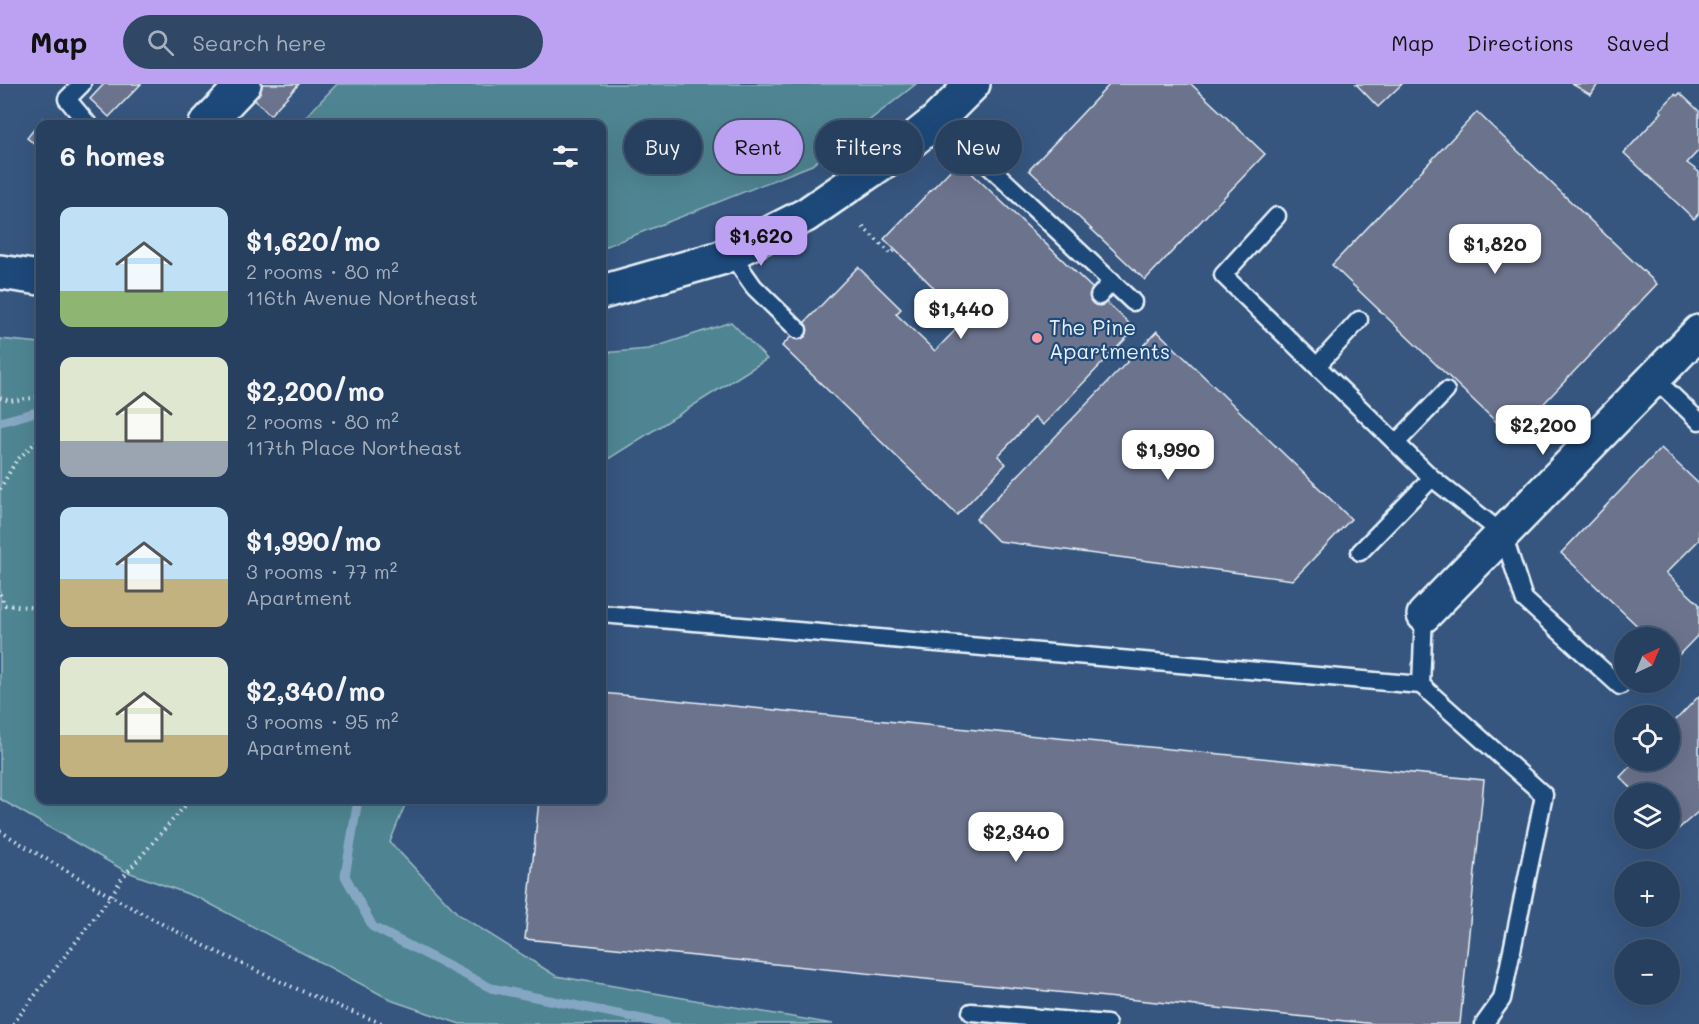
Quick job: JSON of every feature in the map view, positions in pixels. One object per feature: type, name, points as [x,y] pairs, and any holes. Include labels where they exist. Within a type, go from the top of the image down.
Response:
[{"type":"street","points":[[210,120],[244,84]]},
{"type":"street","points":[[606,291],[726,256],[806,215],[865,176],[938,118],[972,84]]},
{"type":"street","points":[[0,272],[36,277]]},
{"type":"street","points":[[1424,615],[1699,332]]},
{"type":"lane","points":[[82,84],[67,99],[85,120]]},
{"type":"lane","points":[[938,118],[1133,302]]},
{"type":"lane","points":[[1277,216],[1223,275],[1432,478],[1503,534],[1524,599],[1614,681]]},
{"type":"lane","points":[[726,256],[798,330]]},
{"type":"lane","points":[[1099,296],[1112,281]]},
{"type":"lane","points":[[1317,366],[1359,320]]},
{"type":"lane","points":[[1654,378],[1699,421]]},
{"type":"lane","points":[[1396,443],[1446,391]]},
{"type":"lane","points":[[1360,552],[1432,478]]},
{"type":"lane","points":[[606,614],[1421,685],[1544,795],[1502,999],[1484,1024]]},
{"type":"lane","points":[[1421,685],[1424,615]]},
{"type":"lane","points":[[971,1012],[1107,1024]]},
{"type":"path","points":[[863,227],[891,254],[895,250]]},
{"type":"path","points":[[0,398],[10,401],[36,398]]},
{"type":"path","points":[[0,489],[16,461],[36,442]]},
{"type":"path","points":[[0,594],[5,605],[36,608]]},
{"type":"path","points":[[13,1024],[111,896],[122,878],[187,804]]},
{"type":"path","points":[[0,831],[111,896],[272,978],[384,1024]]},
{"type":"green space","points":[[337,84],[916,84],[870,120],[815,120],[815,163],[803,169],[803,120],[714,120],[714,174],[789,174],[606,246],[606,120],[303,120]]},
{"type":"green space","points":[[731,322],[767,359],[606,460],[606,353],[649,349]]},
{"type":"green space","points":[[0,339],[36,343],[36,804],[405,804],[390,842],[459,915],[556,976],[833,1024],[460,1024],[393,1001],[199,898],[125,871],[0,799]]},
{"type":"building","points":[[104,84],[141,84],[109,117],[90,99]]},
{"type":"building","points":[[263,84],[299,84],[270,115],[251,96]]},
{"type":"building","points":[[1110,84],[1191,84],[1265,154],[1145,280],[1029,170]]},
{"type":"building","points":[[1356,84],[1402,84],[1378,107]]},
{"type":"building","points":[[1572,84],[1598,84],[1591,95]]},
{"type":"building","points":[[1680,93],[1699,111],[1699,150],[1687,163],[1699,172],[1699,213],[1694,219],[1624,153],[1662,112],[1660,110],[1675,94],[1677,96]]},
{"type":"building","points":[[1477,112],[1657,284],[1512,437],[1332,265]]},
{"type":"building","points":[[36,127],[36,145],[27,138]]},
{"type":"building","name":"The Pine Apartments","points":[[946,174],[973,174],[1135,329],[1043,425],[1035,417],[998,456],[1006,464],[957,515],[782,346],[858,267],[901,309],[896,314],[935,351],[966,319],[884,239]]},
{"type":"building","points":[[1157,331],[1351,519],[1293,580],[998,541],[976,519]]},
{"type":"building","points":[[1661,448],[1699,484],[1699,540],[1666,573],[1699,604],[1699,634],[1680,654],[1680,627],[1638,627],[1561,553]]},
{"type":"building","points":[[606,693],[1484,780],[1460,1024],[1376,1024],[525,939],[539,804],[606,804]]},
{"type":"building","points":[[1699,696],[1699,811],[1680,828],[1680,783],[1626,783],[1620,777],[1626,771],[1680,771],[1680,716]]},
{"type":"waterway","points":[[0,422],[36,412]]},
{"type":"waterway","points":[[357,804],[345,876],[373,927],[491,988],[666,1024]]},
{"type":"place","name":"The Pine Apartments","points":[[1037,338]]}]
